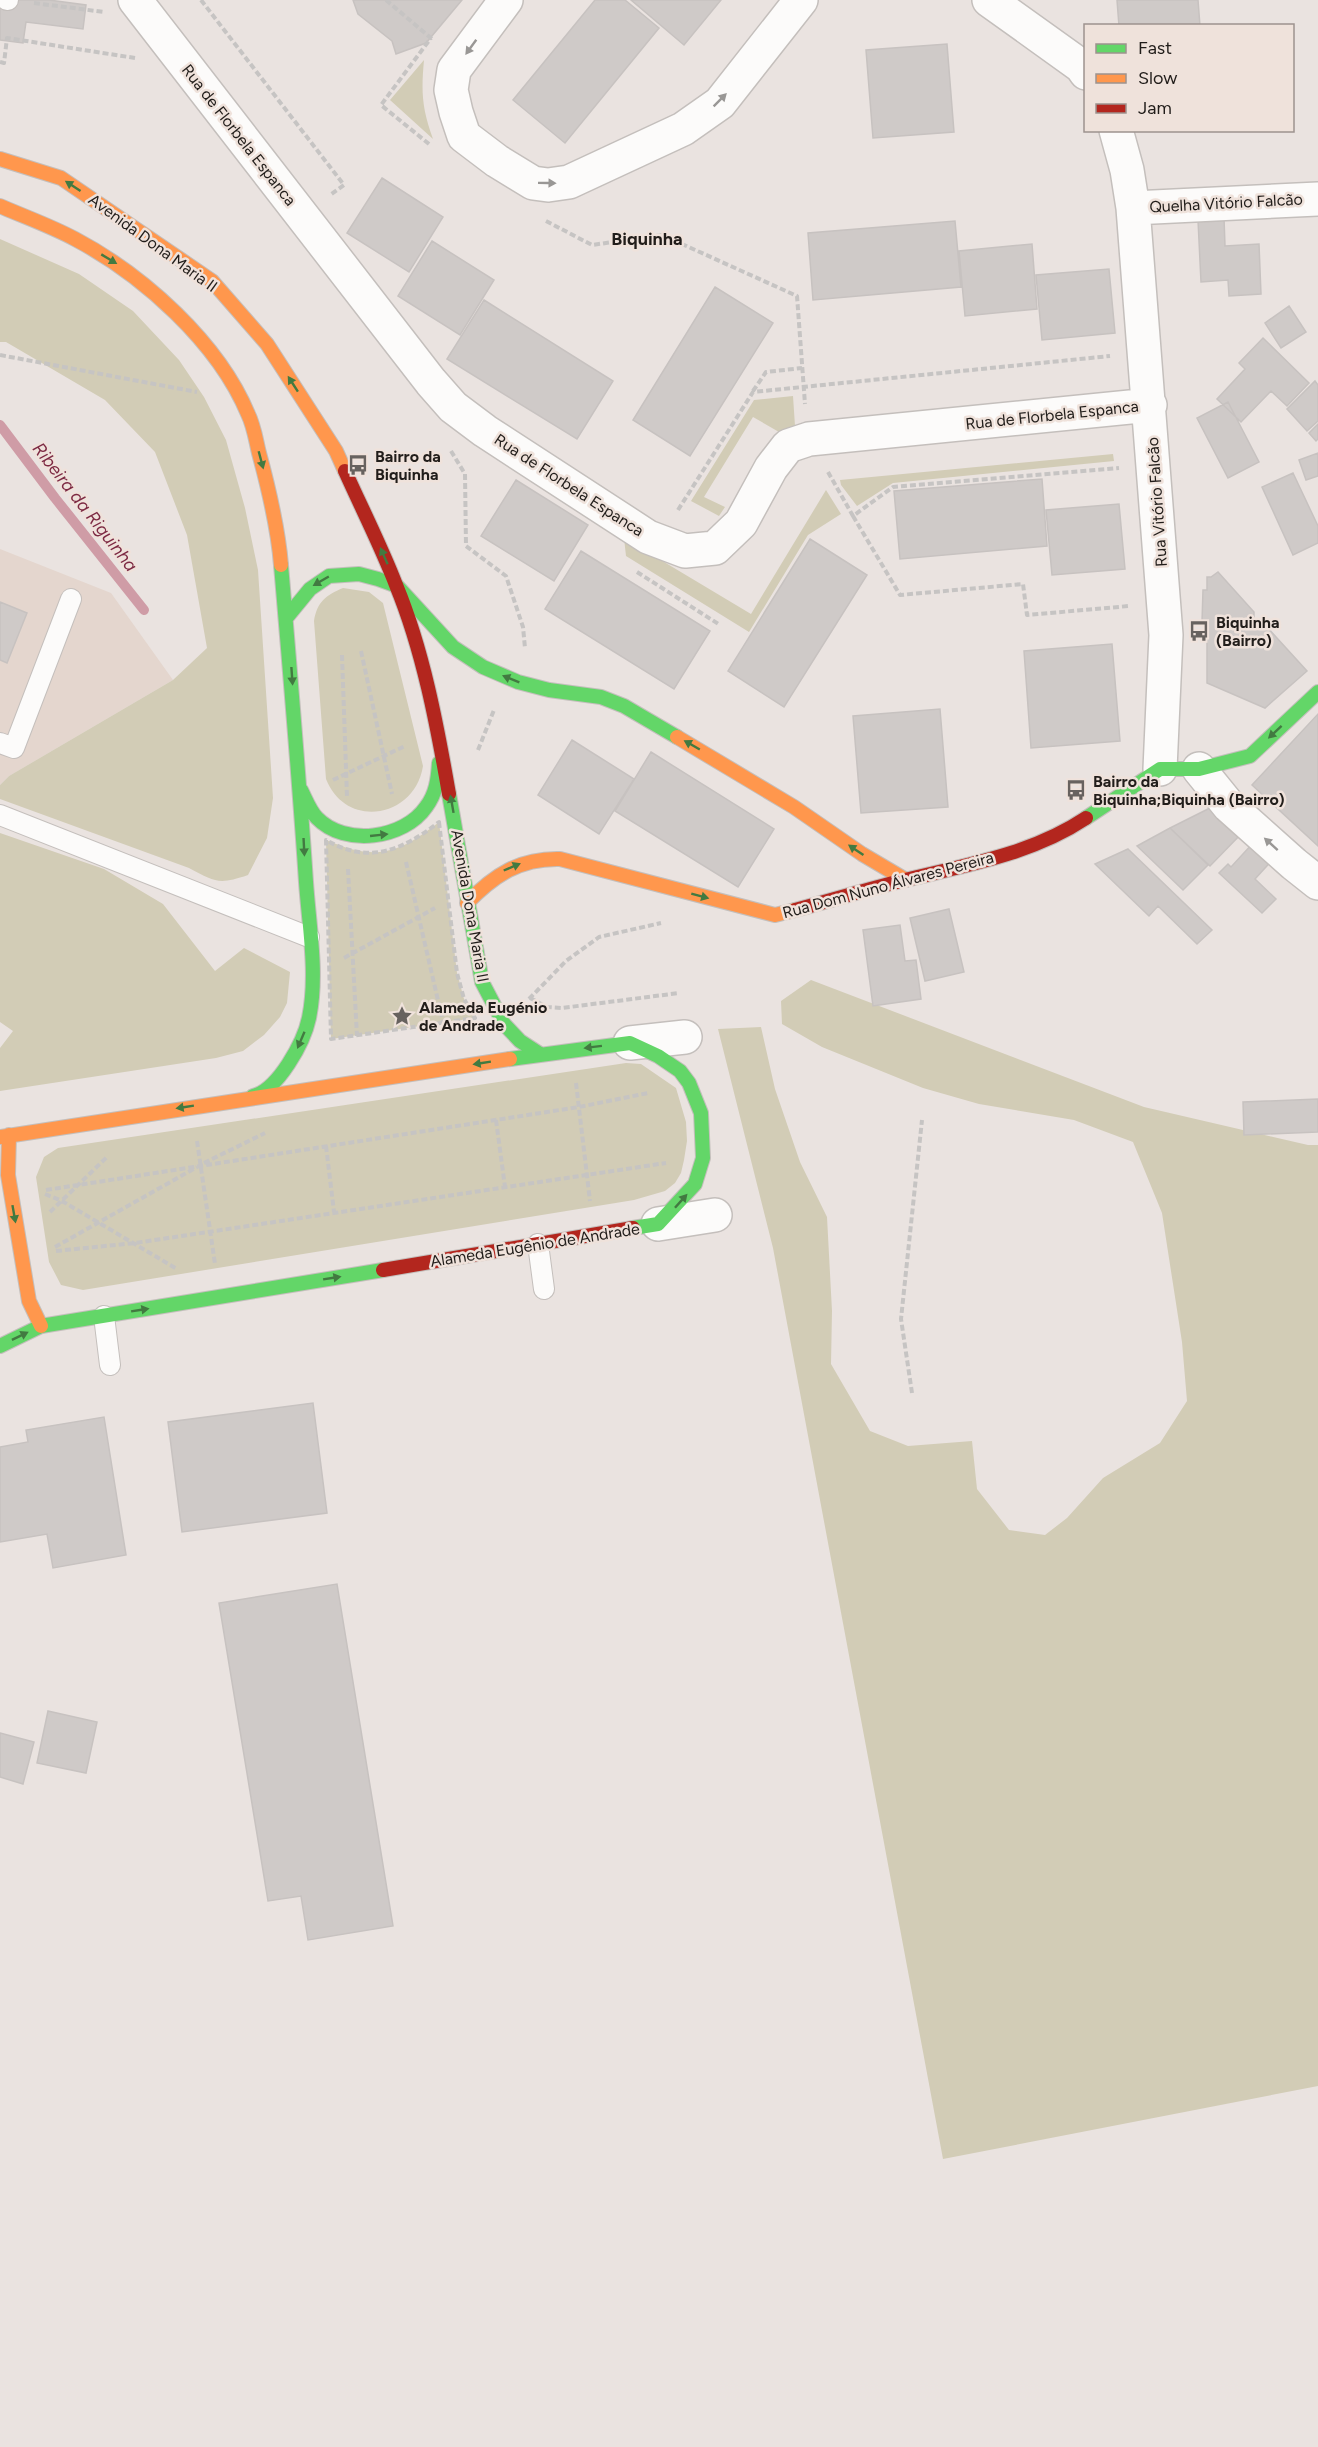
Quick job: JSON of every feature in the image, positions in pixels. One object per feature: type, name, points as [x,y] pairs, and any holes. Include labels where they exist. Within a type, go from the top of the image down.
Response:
[{"type":"street","points":[[506,0],[454,70],[451,90],[464,136],[497,161],[533,183],[548,185],[569,182],[683,129],[720,103],[801,0]]},
{"type":"street","points":[[989,0],[1081,66],[1084,71]]},
{"type":"street","name":"Rua de Florbela Espanca","points":[[120,6],[303,217],[430,382],[453,407],[568,486],[648,537],[685,551],[715,548],[741,523],[771,468],[788,446],[809,439],[1150,405]]},
{"type":"street","name":"Rua Vitório Falcão","points":[[1117,132],[1127,170],[1133,208],[1166,635],[1160,769]]},
{"type":"street","name":"Avenida Dona Maria II","points":[[0,159],[61,178],[212,281],[267,344],[336,451],[397,586],[421,663],[439,737],[482,982],[497,1014],[510,1032],[529,1049],[540,1054]]},
{"type":"street","name":"Quelha Vitório Falcão","points":[[1133,208],[1318,199]]},
{"type":"street","name":"Avenida Dona Maria II","points":[[0,206],[74,238],[119,265],[168,306],[209,350],[231,380],[249,415],[269,489],[280,552],[300,788],[312,981],[309,1019],[298,1047],[279,1078],[262,1094],[243,1098]]},
{"type":"street","points":[[287,617],[310,589],[329,576],[359,574],[397,586],[453,647],[483,667],[518,682],[549,690],[600,697],[624,706],[794,807],[862,854],[906,880]]},
{"type":"street","points":[[1160,769],[1199,769],[1250,756],[1318,692]]},
{"type":"street","name":"Avenida Dona Maria II","points":[[300,788],[317,817],[336,831],[349,835],[373,836],[392,833],[417,819],[432,797],[439,779],[439,737]]},
{"type":"street","name":"Rua Dom Nuno Álvares Pereira","points":[[467,903],[494,875],[514,866],[545,858],[560,859],[775,915],[906,880],[982,863],[1066,831],[1160,769]]},
{"type":"street","points":[[1199,769],[1229,806],[1317,882]]},
{"type":"street","points":[[0,1346],[40,1326],[29,1301],[4,1136],[540,1054],[685,1037]]},
{"type":"street","name":"Alameda Eugênio de Andrade","points":[[40,1326],[658,1224],[695,1184],[703,1158],[701,1113],[690,1083],[680,1071],[658,1056],[630,1043]]},
{"type":"street","points":[[658,1224],[715,1215]]},
{"type":"lane","points":[[0,743],[14,748],[71,599]]},
{"type":"lane","points":[[0,815],[309,937]]},
{"type":"lane","points":[[538,1244],[544,1289]]},
{"type":"lane","points":[[104,1316],[110,1365]]},
{"type":"path","points":[[8,0],[120,6]]},
{"type":"path","points":[[201,0],[344,185],[303,217]]},
{"type":"path","points":[[386,0],[460,62]]},
{"type":"path","points":[[0,62],[4,63],[7,38],[142,59]]},
{"type":"path","points":[[541,218],[592,245],[662,236],[797,296],[809,439],[900,595],[1023,584],[1027,615],[1138,606]]},
{"type":"path","points":[[0,355],[242,401]]},
{"type":"path","points":[[753,392],[1114,356]]},
{"type":"path","points":[[673,518],[766,372],[802,369]]},
{"type":"path","points":[[449,447],[465,474],[466,546],[506,576],[523,627],[527,661],[512,699],[500,695],[476,754]]},
{"type":"path","points":[[853,516],[893,487],[1127,468]]},
{"type":"path","points":[[362,651],[393,796]]},
{"type":"path","points":[[342,655],[347,807]]},
{"type":"path","points":[[327,783],[406,746]]},
{"type":"path","points":[[476,1018],[464,999],[460,987],[439,822],[417,840],[373,853],[347,849],[326,840],[331,1039],[476,1018],[517,1007],[530,998],[566,961],[599,937],[665,922]]},
{"type":"path","points":[[402,846],[443,1022]]},
{"type":"path","points":[[347,849],[357,1036]]},
{"type":"path","points":[[330,965],[449,901]]},
{"type":"path","points":[[522,991],[547,1007],[562,1008],[679,993]]},
{"type":"path","points":[[575,1080],[591,1207]]},
{"type":"path","points":[[39,1191],[579,1107],[654,1092]]},
{"type":"path","points":[[496,1120],[504,1187]]},
{"type":"path","points":[[912,1393],[901,1319],[922,1120]]},
{"type":"path","points":[[274,1129],[200,1165],[46,1252],[135,1243],[674,1162]]},
{"type":"path","points":[[196,1136],[215,1268]]},
{"type":"path","points":[[326,1146],[334,1212]]},
{"type":"path","points":[[43,1219],[112,1153]]},
{"type":"path","points":[[39,1191],[40,1198]]},
{"type":"path","points":[[39,1191],[99,1222],[183,1273],[172,1275]]},
{"type":"shaded area","points":[[424,60],[423,100],[433,139],[390,100]]},
{"type":"shaded area","points":[[0,239],[79,274],[133,311],[179,360],[204,397],[226,440],[245,508],[258,570],[273,798],[267,838],[248,875],[217,881],[189,868],[0,799],[0,785],[9,776],[173,680],[207,648],[187,535],[155,452],[105,400],[6,342],[0,342]]},
{"type":"shaded area","points":[[793,396],[795,426],[779,432],[753,417],[704,497],[725,507],[719,516],[691,501],[754,400]]},
{"type":"shaded area","points":[[1113,454],[1114,461],[893,483],[857,506],[841,485],[840,480]]},
{"type":"shaded area","points":[[826,490],[841,514],[808,535],[749,632],[626,556],[624,538],[751,614]]},
{"type":"shaded area","points":[[0,549],[111,593],[173,680],[9,776],[0,785]]},
{"type":"shaded area","points":[[343,588],[369,592],[383,603],[423,766],[417,784],[407,797],[394,806],[379,811],[363,811],[348,806],[336,795],[326,779],[314,621],[317,609],[323,600]]},
{"type":"shaded area","points":[[439,822],[457,973],[464,999],[475,1018],[331,1039],[326,840],[358,851],[385,851],[411,842]]},
{"type":"shaded area","points":[[0,833],[104,869],[163,904],[215,971],[244,948],[290,972],[287,1003],[280,1017],[264,1035],[243,1051],[216,1058],[0,1091],[0,1048],[13,1031],[0,1022]]},
{"type":"shaded area","points":[[811,980],[1144,1107],[1308,1145],[1318,1145],[1318,2086],[943,2159],[773,1248],[718,1029],[761,1027],[775,1089],[800,1162],[827,1217],[832,1311],[831,1364],[870,1431],[908,1446],[972,1441],[977,1489],[1009,1530],[1045,1535],[1067,1518],[1103,1478],[1160,1443],[1187,1401],[1182,1342],[1162,1213],[1133,1142],[1074,1120],[979,1104],[923,1088],[822,1047],[782,1024],[781,1001]]},
{"type":"shaded area","points":[[626,1063],[641,1064],[676,1088],[686,1122],[687,1141],[681,1173],[675,1183],[665,1191],[634,1200],[83,1290],[61,1285],[49,1262],[36,1177],[44,1157],[58,1148]]},
{"type":"building","points":[[0,0],[49,0],[86,5],[83,29],[26,22],[23,43],[0,40]]},
{"type":"building","points":[[353,0],[462,0],[426,43],[396,54],[392,41],[358,14]]},
{"type":"building","points":[[595,0],[625,0],[659,28],[565,143],[513,100]]},
{"type":"building","points":[[631,0],[721,0],[684,45]]},
{"type":"building","points":[[1117,0],[1198,0],[1200,24],[1119,24]]},
{"type":"building","points":[[947,44],[954,132],[873,138],[866,50]]},
{"type":"building","points":[[382,178],[443,217],[409,272],[347,233]]},
{"type":"building","points":[[1224,218],[1225,246],[1259,244],[1261,294],[1229,296],[1228,280],[1201,282],[1198,220]]},
{"type":"building","points":[[955,221],[961,287],[813,300],[808,233]]},
{"type":"building","points":[[432,241],[494,280],[460,335],[398,296]]},
{"type":"building","points":[[1032,244],[1037,309],[965,316],[959,251]]},
{"type":"building","points":[[1109,269],[1115,333],[1042,340],[1036,275]]},
{"type":"building","points":[[715,287],[773,323],[690,456],[633,420]]},
{"type":"building","points":[[484,300],[613,381],[577,439],[447,359]]},
{"type":"building","points":[[1289,306],[1306,332],[1281,348],[1265,323]]},
{"type":"building","points":[[1263,338],[1309,383],[1287,406],[1271,391],[1241,422],[1217,399],[1245,369],[1239,363]]},
{"type":"building","points":[[1315,381],[1318,385],[1318,421],[1307,431],[1287,409]]},
{"type":"building","points":[[1228,402],[1259,462],[1228,478],[1197,418]]},
{"type":"building","points":[[1318,424],[1318,439],[1316,441],[1309,433]]},
{"type":"building","points":[[1318,453],[1318,476],[1306,480],[1299,460]]},
{"type":"building","points":[[1293,473],[1318,526],[1318,543],[1293,555],[1262,487]]},
{"type":"building","points":[[1042,479],[1047,546],[900,559],[894,491]]},
{"type":"building","points":[[516,480],[588,525],[554,581],[481,536]]},
{"type":"building","points":[[1119,504],[1125,569],[1052,575],[1046,510]]},
{"type":"building","points":[[810,539],[867,575],[784,707],[728,671]]},
{"type":"building","points":[[581,551],[710,631],[674,689],[545,609]]},
{"type":"building","points":[[1218,572],[1254,612],[1254,627],[1267,627],[1307,671],[1265,708],[1207,683],[1207,622],[1202,622],[1203,590],[1207,590],[1207,577]]},
{"type":"building","points":[[0,602],[27,613],[7,663],[0,660]]},
{"type":"building","points":[[1112,644],[1120,741],[1031,748],[1024,651]]},
{"type":"building","points":[[940,709],[948,807],[861,813],[853,716]]},
{"type":"building","points":[[1318,714],[1318,846],[1252,785]]},
{"type":"building","points":[[572,740],[634,779],[599,834],[538,795]]},
{"type":"building","points":[[651,752],[774,829],[738,887],[615,811]]},
{"type":"building","points":[[1210,808],[1242,833],[1210,866],[1170,828]]},
{"type":"building","points":[[1170,828],[1208,865],[1183,890],[1137,846]]},
{"type":"building","points":[[1254,842],[1275,857],[1255,879],[1276,899],[1262,913],[1219,873],[1228,864],[1231,867]]},
{"type":"building","points":[[1128,849],[1212,930],[1197,944],[1158,906],[1149,916],[1095,864]]},
{"type":"building","points":[[949,909],[964,972],[925,981],[910,918]]},
{"type":"building","points":[[900,925],[905,961],[916,960],[921,999],[873,1006],[863,930]]},
{"type":"building","points":[[1318,1099],[1318,1132],[1244,1135],[1243,1102]]},
{"type":"building","points":[[313,1403],[327,1513],[182,1532],[168,1422]]},
{"type":"building","points":[[104,1417],[126,1555],[53,1568],[47,1534],[0,1542],[0,1447],[28,1442],[26,1430]]},
{"type":"building","points":[[337,1584],[393,1926],[308,1940],[301,1896],[268,1901],[219,1603]]},
{"type":"building","points":[[48,1711],[97,1722],[86,1773],[37,1763]]},
{"type":"building","points":[[0,1733],[34,1742],[23,1784],[0,1777]]},
{"type":"waterway","name":"Ribeira da Riguinha","points":[[0,425],[144,610]]},
{"type":"traffic: fast","points":[[253,1096],[272,1085],[296,1052],[309,1018],[313,985],[281,565]]},
{"type":"traffic: fast","points":[[287,617],[310,589],[329,576],[359,574],[378,579],[397,586],[453,647],[483,667],[518,682],[549,690],[601,697],[624,706],[677,737]]},
{"type":"traffic: fast","points":[[1086,818],[1160,769],[1199,769],[1250,756],[1318,692]]},
{"type":"traffic: fast","points":[[301,790],[317,818],[329,827],[358,836],[374,835],[404,826],[426,807],[436,786],[439,763]]},
{"type":"traffic: fast","points":[[449,794],[482,982],[504,1024],[520,1041],[540,1054]]},
{"type":"traffic: fast","points":[[510,1059],[630,1043],[658,1056],[680,1071],[689,1083],[701,1113],[703,1158],[695,1184],[658,1224],[633,1228]]},
{"type":"traffic: fast","points":[[0,1346],[41,1326],[383,1270]]},
{"type":"traffic: slow","points":[[0,159],[61,178],[212,281],[267,344],[336,451],[345,471]]},
{"type":"traffic: slow","points":[[0,206],[66,234],[126,271],[176,313],[218,361],[235,387],[252,423],[273,509],[281,565]]},
{"type":"traffic: slow","points":[[677,737],[794,807],[862,854],[906,880]]},
{"type":"traffic: slow","points":[[467,903],[487,884],[509,870],[532,862],[560,859],[775,915],[795,910]]},
{"type":"traffic: slow","points":[[0,1137],[510,1059]]},
{"type":"traffic: slow","points":[[9,1135],[8,1175],[29,1301],[41,1326]]},
{"type":"traffic: jam","points":[[345,471],[406,610],[434,715],[449,794]]},
{"type":"traffic: jam","points":[[795,910],[891,883],[999,857],[1044,841],[1086,818]]},
{"type":"traffic: jam","points":[[383,1270],[633,1228]]},
{"type":"place","name":"Bairro da Biquinha","points":[[358,465]]},
{"type":"place","name":"Biquinha (Bairro)","points":[[1199,631]]},
{"type":"place","name":"Bairro da Biquinha;Biquinha (Bairro)","points":[[1076,790]]},
{"type":"place","name":"Alameda Eugénio de Andrade","points":[[402,1016]]},
{"type":"district","name":"Biquinha","points":[[647,239]]}]
